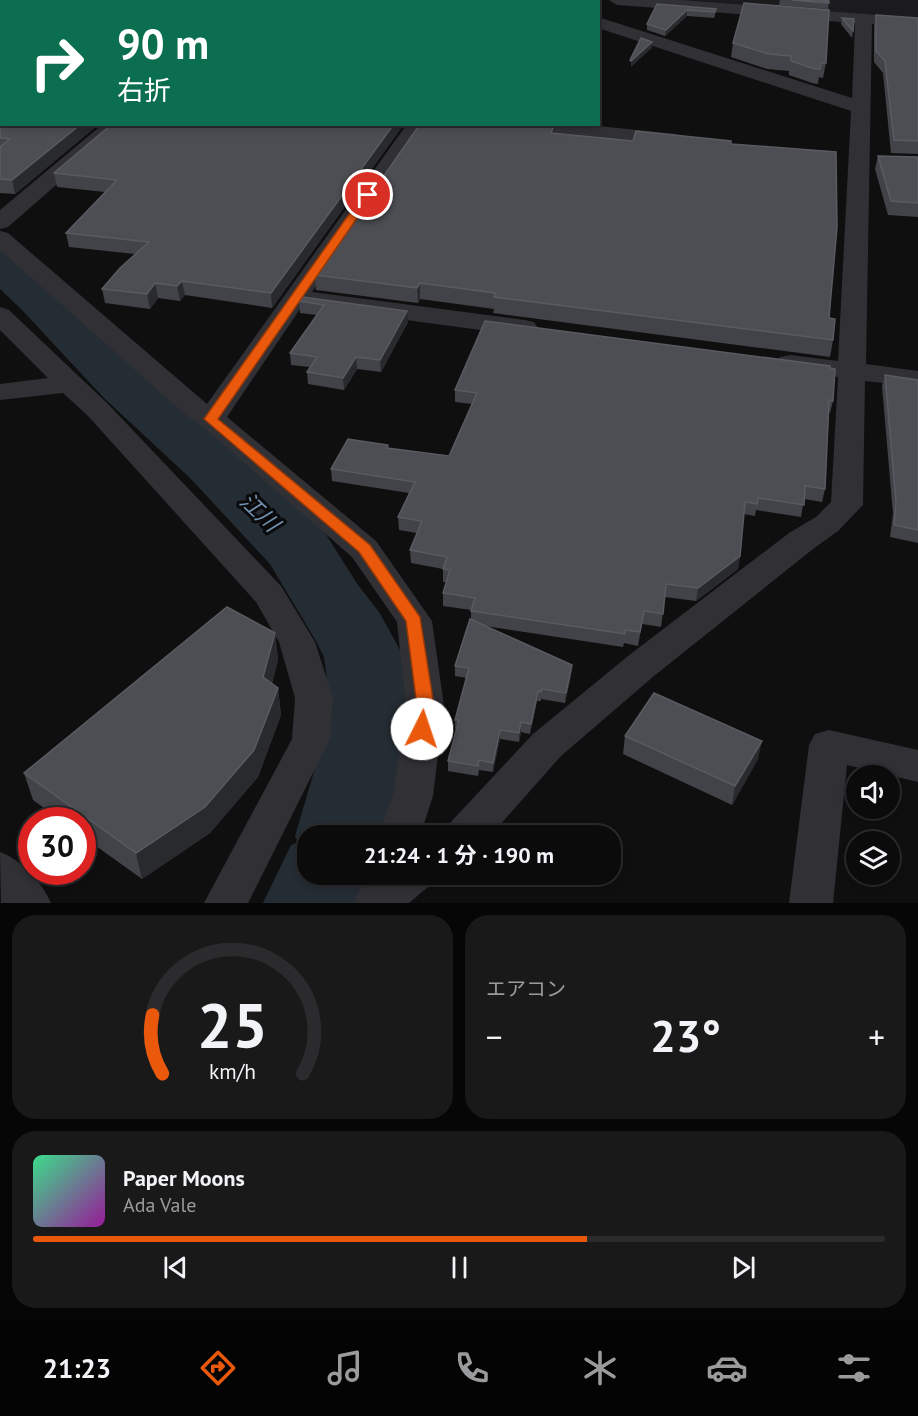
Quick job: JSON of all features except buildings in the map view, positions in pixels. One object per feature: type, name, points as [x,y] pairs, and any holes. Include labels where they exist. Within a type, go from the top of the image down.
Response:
[{"type":"street","points":[[617,0],[918,24]]},
{"type":"street","points":[[474,825],[547,745],[641,666],[801,541],[827,524],[847,505],[864,19]]},
{"type":"street","points":[[600,23],[862,108]]},
{"type":"street","points":[[0,222],[114,126]]},
{"type":"street","points":[[211,419],[416,126]]},
{"type":"street","points":[[532,126],[696,142]]},
{"type":"street","points":[[0,238],[198,411],[211,419],[364,549],[414,621],[425,706],[413,796],[403,825]]},
{"type":"street","points":[[297,298],[550,331]]},
{"type":"street","points":[[0,315],[98,410],[269,594],[297,642],[314,698],[311,739],[226,903]]},
{"type":"street","points":[[771,360],[918,379]]},
{"type":"street","points":[[0,392],[69,384]]},
{"type":"street","points":[[812,903],[829,745],[918,766]]},
{"type":"street","points":[[0,871],[29,903]]},
{"type":"street","points":[[375,903],[381,885]]},
{"type":"street","points":[[375,903],[399,885]]},
{"type":"shaded area","points":[[655,0],[918,0],[918,19]]},
{"type":"waterway","name":"江川","points":[[0,261],[42,298],[126,385],[214,464],[299,550],[331,604],[351,632],[364,657],[368,679],[361,758],[344,825]]},
{"type":"waterway","name":"江川","points":[[311,903],[319,885]]},
{"type":"route","points":[[368,195],[211,419],[364,549],[414,621],[425,706],[422,729]]}]
